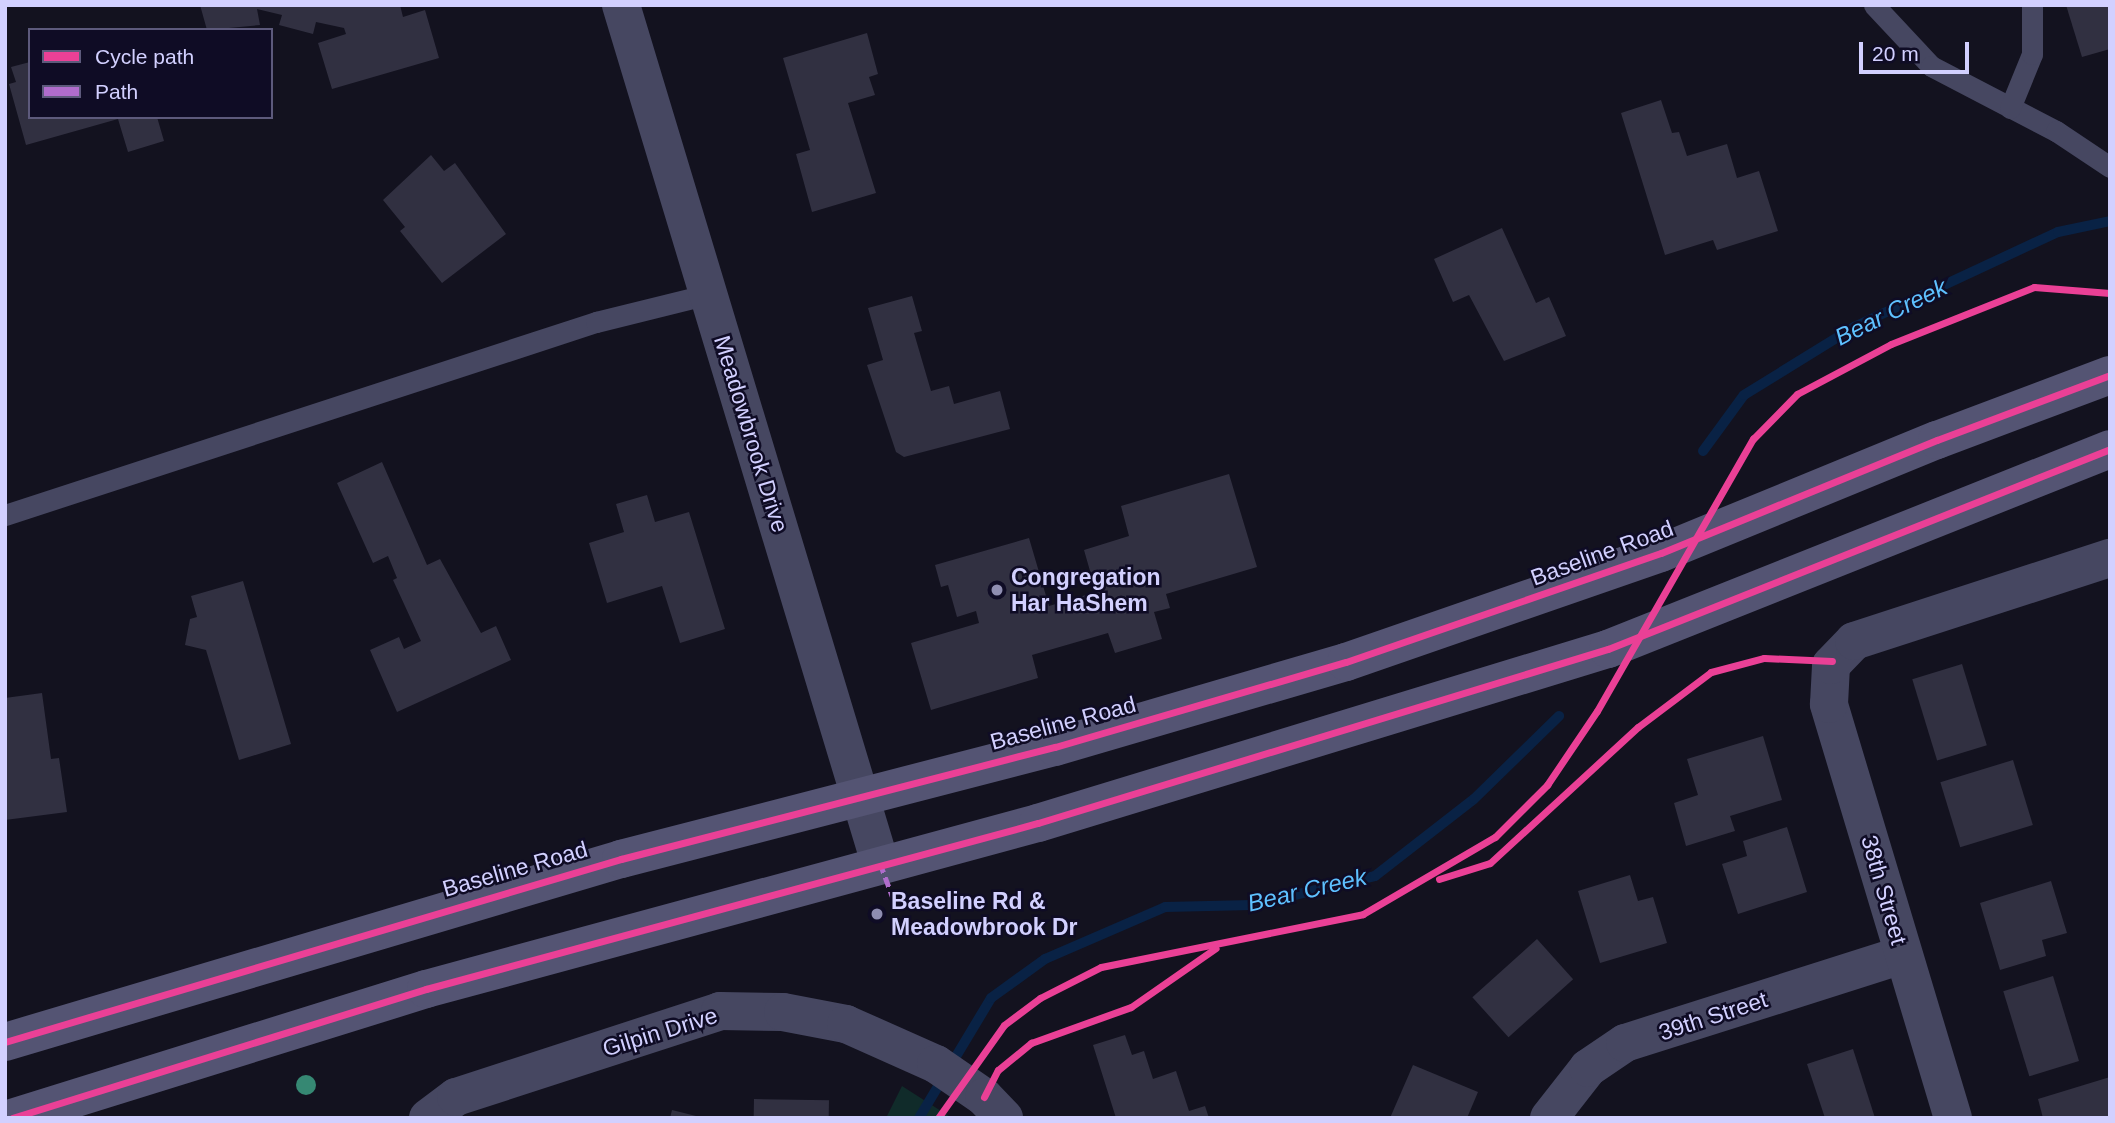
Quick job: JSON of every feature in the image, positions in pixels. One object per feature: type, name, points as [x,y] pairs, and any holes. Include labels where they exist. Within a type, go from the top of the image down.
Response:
[{"type":"main road","name":"Baseline Road","points":[[5,1042],[416,917],[861,795],[1055,747],[1346,662],[1661,553],[2110,375]]},
{"type":"main road","points":[[12,1118],[530,958],[1038,823],[1608,649],[2110,449]]},
{"type":"street","name":"Meadowbrook Drive","points":[[621,5],[880,863]]},
{"type":"street","name":"38th Street","points":[[1953,1118],[1829,704],[1832,661],[1854,641],[2110,558]]},
{"type":"street","name":"39th Street","points":[[1549,1118],[1588,1068],[1625,1043],[1903,955]]},
{"type":"street","name":"Gilpin Drive","points":[[428,1118],[456,1097],[720,1011],[783,1012],[846,1024],[936,1064],[1004,1118]]},
{"type":"lane","points":[[1874,5],[1931,66],[2056,131],[2110,167]]},
{"type":"lane","points":[[2010,108],[2032,54],[2032,5]]},
{"type":"lane","points":[[5,515],[596,321],[709,293]]},
{"type":"green space","points":[[902,1086],[952,1118],[886,1118]]},
{"type":"building","points":[[200,5],[400,5],[403,17],[425,10],[439,58],[332,89],[318,43],[346,34],[344,28],[316,22],[313,34],[279,25],[282,15],[257,9],[260,25],[206,28]]},
{"type":"building","points":[[2066,5],[2110,5],[2110,49],[2082,57]]},
{"type":"building","points":[[867,33],[878,74],[869,77],[875,95],[848,103],[876,193],[812,212],[796,154],[810,150],[783,58]]},
{"type":"building","points":[[28,63],[28,119],[118,119],[26,145],[9,84],[16,82],[11,67]]},
{"type":"building","points":[[1661,100],[1672,133],[1679,132],[1687,156],[1727,144],[1737,178],[1759,171],[1778,231],[1717,250],[1713,240],[1665,255],[1621,113]]},
{"type":"building","points":[[118,119],[158,119],[164,141],[128,152]]},
{"type":"building","points":[[431,155],[444,171],[455,163],[506,234],[442,283],[400,231],[405,227],[383,200]]},
{"type":"building","points":[[1502,228],[1536,303],[1549,297],[1566,336],[1504,361],[1469,295],[1453,302],[1434,259]]},
{"type":"building","points":[[912,296],[922,331],[914,333],[931,391],[949,386],[954,404],[1000,391],[1010,429],[904,457],[896,452],[867,365],[883,360],[868,308]]},
{"type":"building","points":[[382,462],[427,565],[440,559],[481,633],[496,626],[511,660],[397,712],[370,650],[399,637],[404,649],[421,641],[393,580],[397,578],[388,556],[373,563],[337,483]]},
{"type":"building","name":"Congregation Har HaShem","points":[[1229,474],[1257,567],[1166,594],[1170,608],[1154,612],[1162,639],[1115,653],[1108,633],[1032,655],[1038,678],[931,710],[911,643],[979,623],[976,611],[957,617],[948,585],[941,587],[935,565],[1029,538],[1049,606],[1096,592],[1084,550],[1129,536],[1121,506]]},
{"type":"building","points":[[647,495],[655,522],[689,512],[725,629],[680,643],[662,586],[607,603],[589,543],[624,532],[616,504]]},
{"type":"building","points":[[243,581],[291,744],[239,760],[206,650],[185,645],[190,619],[197,617],[191,596]]},
{"type":"building","points":[[1962,664],[1987,745],[1937,760],[1912,679]]},
{"type":"building","points":[[42,693],[51,759],[59,758],[67,812],[5,820],[5,698]]},
{"type":"building","points":[[1763,736],[1782,800],[1730,816],[1735,831],[1686,846],[1674,803],[1698,795],[1687,759]]},
{"type":"building","points":[[2013,760],[2033,825],[1960,847],[1940,782]]},
{"type":"building","points":[[1787,827],[1807,892],[1738,914],[1722,864],[1747,856],[1743,841]]},
{"type":"building","points":[[1630,875],[1638,901],[1653,897],[1667,943],[1600,963],[1578,891]]},
{"type":"building","points":[[2051,881],[2067,933],[2042,940],[2046,956],[2000,970],[1980,903]]},
{"type":"building","points":[[1537,939],[1573,979],[1508,1037],[1472,997]]},
{"type":"building","points":[[2053,976],[2079,1061],[2029,1076],[2003,991]]},
{"type":"building","points":[[1125,1035],[1132,1055],[1144,1051],[1153,1079],[1176,1071],[1189,1111],[1205,1106],[1209,1118],[1116,1118],[1093,1045]]},
{"type":"building","points":[[1853,1049],[1875,1118],[1825,1118],[1807,1064]]},
{"type":"building","points":[[1413,1065],[1478,1092],[1467,1118],[1390,1118]]},
{"type":"building","points":[[2110,1077],[2110,1118],[2043,1118],[2038,1099]]},
{"type":"building","points":[[754,1099],[829,1100],[829,1118],[754,1118]]},
{"type":"building","points":[[672,1110],[700,1117],[700,1118],[670,1118]]},
{"type":"waterway","name":"Bear Creek","points":[[1703,451],[1744,395],[1854,327],[2058,232],[2110,221]]},
{"type":"waterway","name":"Bear Creek","points":[[919,1118],[991,998],[1045,959],[1165,907],[1252,905],[1375,876],[1474,799],[1559,716]]},
{"type":"marked path","points":[[880,863],[897,909]]},
{"type":"cycle path","points":[[938,1118],[1004,1025],[1040,998],[1101,967],[1363,914],[1495,837],[1547,785],[1597,711],[1753,439],[1797,394],[1891,344],[2034,287],[2110,293]]},
{"type":"cycle path","points":[[5,1042],[621,859],[1055,747],[1346,662],[1661,553],[1937,440],[2110,375]]},
{"type":"cycle path","points":[[12,1118],[426,989],[1038,823],[1608,649],[2110,449]]},
{"type":"cycle path","points":[[1439,879],[1490,863],[1638,727],[1711,672],[1764,658],[1832,661]]},
{"type":"cycle path","points":[[984,1097],[998,1070],[1031,1043],[1131,1007],[1216,948]]},
{"type":"place","name":"Congregation Har HaShem","points":[[997,590]]},
{"type":"place","name":"Baseline Rd & Meadowbrook Dr","points":[[877,914]]}]
